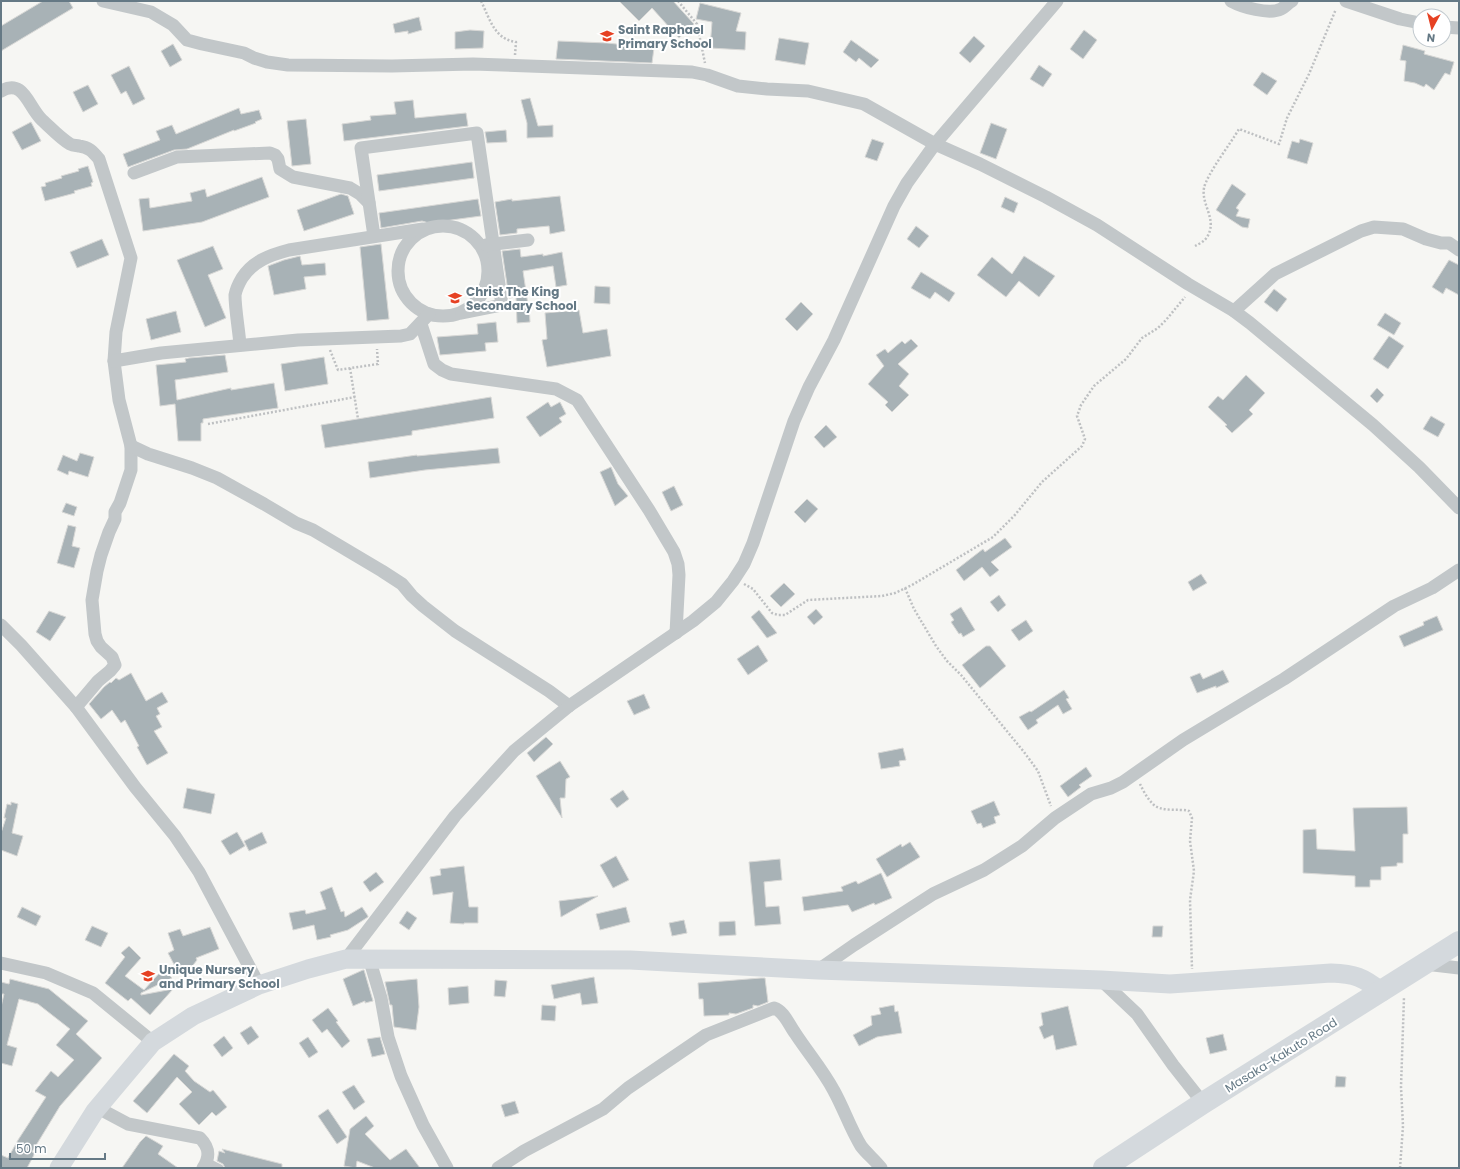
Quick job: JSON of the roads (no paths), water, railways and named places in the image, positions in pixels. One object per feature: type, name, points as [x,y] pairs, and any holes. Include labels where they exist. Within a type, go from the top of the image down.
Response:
[{"type":"highway","name":"Masaka-Kakuto Road","points":[[1104,1168],[1203,1103],[1382,992],[1459,942]]},
{"type":"street","points":[[103,1],[151,12],[173,25],[187,40],[244,53],[260,60],[288,65],[392,66],[473,64],[679,71],[707,75],[743,87],[808,91],[864,104],[935,144],[980,164],[1046,197],[1103,229],[1194,288],[1234,311],[1373,425],[1419,467],[1459,508]]},
{"type":"street","points":[[346,959],[455,816],[514,751],[569,706],[693,621],[716,602],[733,581],[744,564],[753,543],[794,421],[834,340],[894,206],[907,183],[935,144],[1057,1]]},
{"type":"street","points":[[1231,1],[1253,9],[1270,10],[1281,9],[1292,1]]},
{"type":"street","points":[[1341,5],[1412,21]]},
{"type":"street","points":[[1,91],[12,87],[18,88],[23,92],[41,119],[66,141],[72,145],[91,149],[99,159],[131,258],[116,332],[114,361],[120,400],[131,446],[131,470],[120,503],[115,512],[115,519],[96,571],[92,600],[97,641],[112,657],[115,665],[98,681],[76,708]]},
{"type":"street","points":[[114,361],[161,353],[240,345],[298,340],[401,336],[410,334],[425,319],[438,316],[450,316],[502,305],[487,245],[477,133],[361,148],[374,236]]},
{"type":"street","points":[[134,173],[177,157],[270,153],[276,154],[280,169],[285,173],[350,188],[360,194],[369,203]]},
{"type":"street","points":[[240,345],[235,295],[239,283],[246,272],[257,262],[271,255],[289,250],[443,226],[455,227],[467,232],[476,240],[487,245],[528,240]]},
{"type":"street","points":[[1234,311],[1275,274],[1361,231],[1374,227],[1403,229],[1426,239],[1441,243],[1449,243],[1458,248]]},
{"type":"street","points":[[430,228],[419,233],[410,240],[398,262],[398,275],[400,287],[406,298],[425,319],[434,364],[451,374],[556,389],[577,400],[649,510],[674,552],[678,564],[679,575],[676,633]]},
{"type":"street","points":[[462,313],[481,297],[487,286],[489,274],[488,262],[484,250],[487,245]]},
{"type":"street","points":[[131,446],[148,454],[192,468],[217,478],[296,523],[320,534],[402,584],[418,601],[455,631],[549,691],[569,706]]},
{"type":"street","points":[[818,970],[933,894],[984,870],[1022,846],[1055,818],[1091,794],[1111,788],[1134,774],[1183,740],[1284,679],[1394,606],[1432,588],[1459,570]]},
{"type":"street","points":[[1,625],[21,645],[76,708],[130,781],[188,854],[259,985]]},
{"type":"street","points":[[369,958],[381,998],[388,1037],[401,1076],[423,1125],[447,1168]]},
{"type":"street","points":[[59,1168],[98,1108],[153,1042],[193,1016],[259,985],[308,969],[346,959],[630,960],[818,970],[1101,980],[1170,984],[1331,973],[1356,976],[1366,980],[1382,992]]},
{"type":"street","points":[[1,963],[46,973],[93,993],[153,1042]]},
{"type":"street","points":[[1425,964],[1459,968]]},
{"type":"street","points":[[1101,980],[1137,1014],[1173,1065],[1203,1103]]},
{"type":"street","points":[[498,1168],[524,1151],[603,1109],[628,1088],[706,1035],[774,1008],[783,1014],[820,1067],[862,1147],[876,1160],[881,1168]]},
{"type":"street","points":[[98,1108],[128,1124],[200,1138],[205,1143],[208,1151],[208,1158],[204,1164]]},
{"type":"lane","points":[[204,1164],[220,1168]]},
{"type":"place","name":"Saint Raphael Primary School","points":[[607,36]]},
{"type":"place","name":"Christ The King Secondary School","points":[[455,298]]},
{"type":"place","name":"Unique Nursery and Primary School","points":[[148,976]]}]
